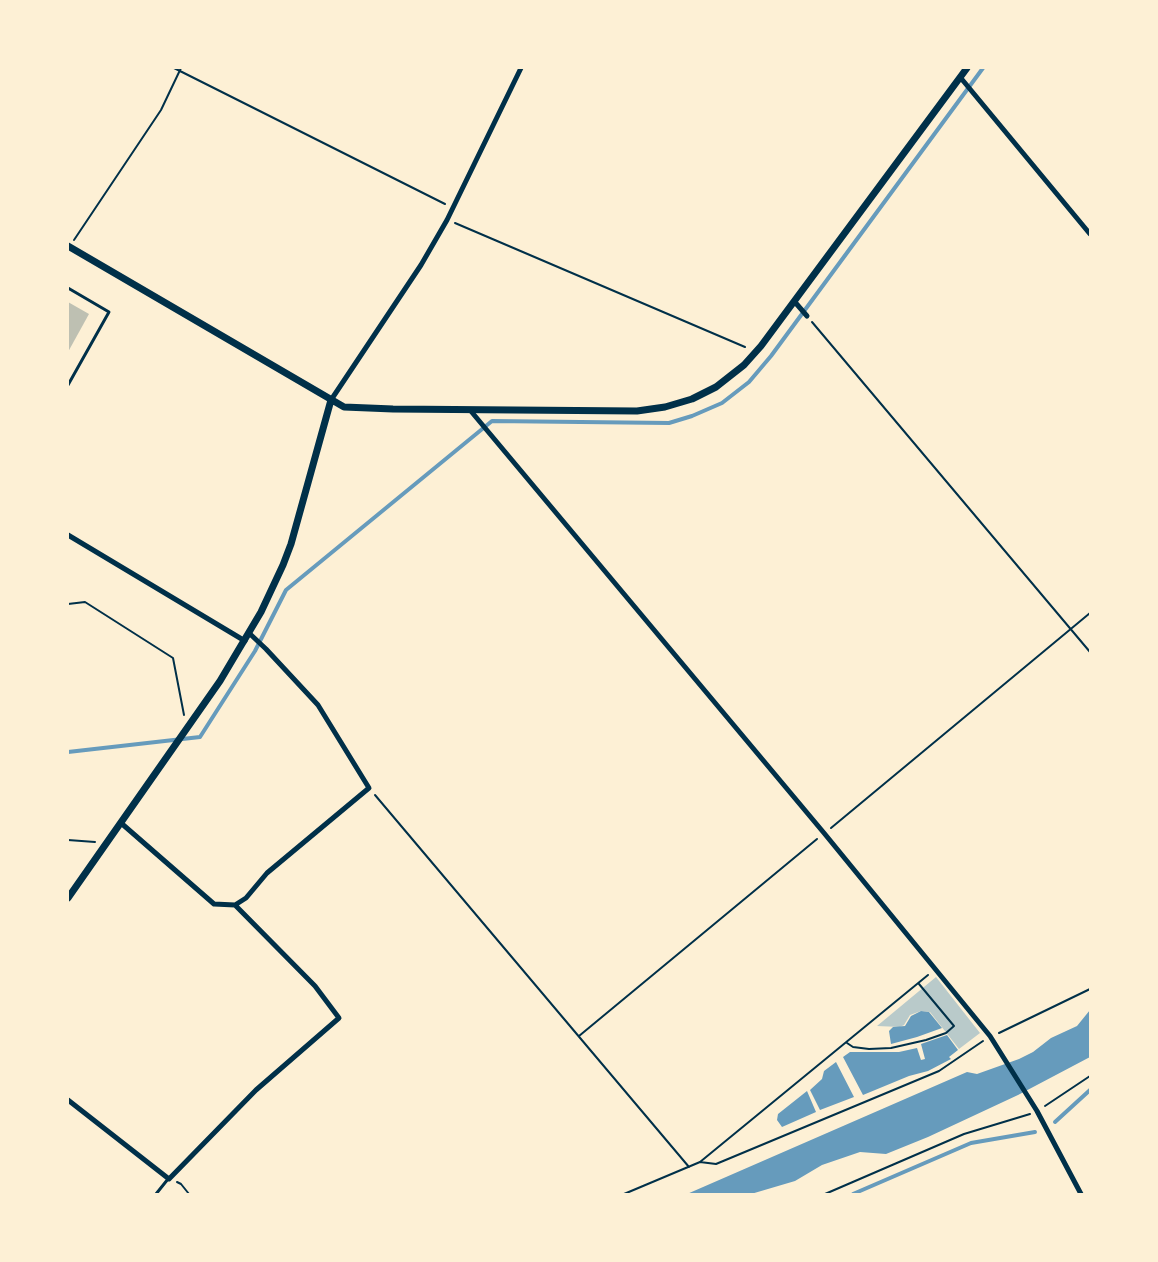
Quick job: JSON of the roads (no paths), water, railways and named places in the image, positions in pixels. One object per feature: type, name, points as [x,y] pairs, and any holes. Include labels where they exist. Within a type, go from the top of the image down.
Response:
[{"type":"street","points":[[68,898],[187,731],[249,633],[291,544],[330,400],[416,273],[447,220],[521,68]]},
{"type":"street","points":[[68,247],[284,371],[330,400],[350,408],[637,411],[665,407],[692,399],[716,387],[744,365],[756,352],[962,80],[967,68]]},
{"type":"street","points":[[962,80],[1090,234]]},
{"type":"street","points":[[794,301],[807,316]]},
{"type":"street","points":[[470,410],[824,833],[992,1038],[1037,1111],[1081,1194]]},
{"type":"street","points":[[68,535],[245,640]]},
{"type":"street","points":[[121,823],[214,904],[235,905],[246,898],[267,873],[369,788],[318,705],[249,633]]},
{"type":"street","points":[[68,1100],[169,1179],[256,1090],[339,1017],[315,986],[235,905]]},
{"type":"lane","points":[[68,288],[109,312],[68,385]]},
{"type":"lane","points":[[156,1194],[169,1179]]},
{"type":"water","points":[[1090,1010],[1090,1057],[1018,1095],[928,1137],[886,1154],[860,1152],[822,1165],[795,1181],[751,1194],[687,1194],[967,1072],[977,1074],[1019,1059],[1033,1052],[1051,1038],[1077,1026]]},
{"type":"water","points":[[921,1011],[929,1012],[942,1028],[891,1044],[889,1031],[893,1027],[905,1026],[911,1016]]},
{"type":"water","points":[[947,1035],[958,1050],[949,1057],[951,1059],[928,1071],[909,1076],[863,1095],[843,1057],[850,1052],[899,1052],[917,1048],[921,1060],[925,1059],[921,1044]]},
{"type":"water","points":[[836,1062],[854,1097],[820,1110],[810,1090],[822,1079],[824,1071]]},
{"type":"water","points":[[807,1091],[816,1112],[782,1127],[777,1120],[778,1114]]},
{"type":"waterway","points":[[68,752],[200,737],[255,651],[286,590],[492,421],[669,423],[722,403],[749,382],[771,356],[983,68]]},
{"type":"waterway","points":[[1055,1122],[1090,1090]]},
{"type":"waterway","points":[[853,1194],[971,1143],[1035,1132]]}]
